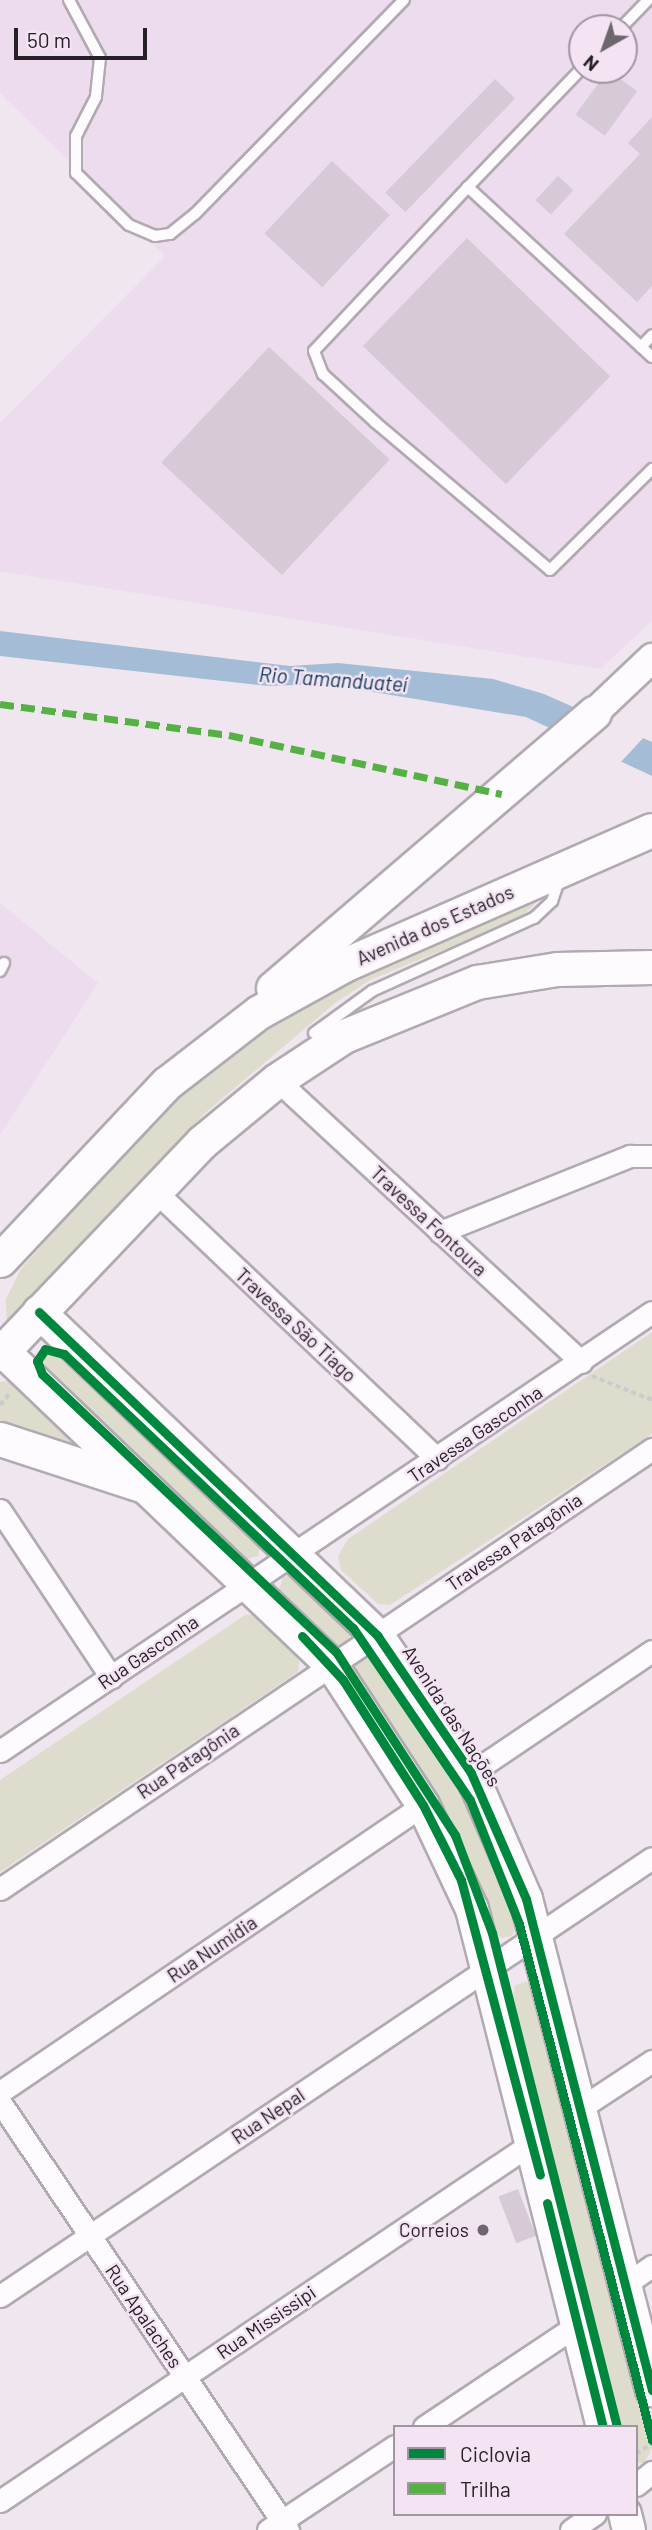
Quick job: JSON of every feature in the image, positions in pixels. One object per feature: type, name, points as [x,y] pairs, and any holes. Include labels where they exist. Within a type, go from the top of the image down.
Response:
[{"type":"highway","points":[[0,1260],[167,1083],[226,1034],[277,983],[594,713]]},
{"type":"highway","name":"Avenida dos Estados","points":[[226,1034],[344,965],[652,830]]},
{"type":"highway","points":[[1,1350],[202,1142],[277,1080],[344,1037],[477,982],[557,968],[652,967]]},
{"type":"highway","points":[[0,1438],[144,1486]]},
{"type":"main road","points":[[594,713],[652,658]]},
{"type":"main road","name":"Avenida das Nações","points":[[40,1312],[298,1555],[377,1635],[471,1773],[509,1854],[536,1935],[652,2390]]},
{"type":"main road","points":[[1,1350],[331,1664],[423,1805],[461,1880],[487,1968],[602,2425]]},
{"type":"street","name":"Travessa Fontoura","points":[[277,1080],[581,1362]]},
{"type":"street","points":[[440,1232],[630,1156],[652,1156]]},
{"type":"street","name":"Travessa São Tiago","points":[[155,1191],[437,1459]]},
{"type":"street","name":"Travessa Gasconha","points":[[298,1555],[652,1312]]},
{"type":"street","name":"Travessa Patagônia","points":[[377,1635],[652,1449]]},
{"type":"street","points":[[0,1510],[111,1676]]},
{"type":"street","name":"Rua Gasconha","points":[[0,1751],[248,1585],[298,1555]]},
{"type":"street","name":"Rua Patagônia","points":[[0,1889],[377,1635]]},
{"type":"street","points":[[471,1773],[652,1651]]},
{"type":"street","name":"Rua Numídia","points":[[0,2092],[423,1805]]},
{"type":"street","name":"Rua Nepal","points":[[0,2296],[652,1858]]},
{"type":"street","points":[[582,2107],[652,2061]]},
{"type":"street","name":"Rua Apalaches","points":[[0,2102],[184,2376],[279,2527]]},
{"type":"street","name":"Rua Mississipi","points":[[0,2501],[532,2143]]},
{"type":"street","points":[[626,2284],[652,2266]]},
{"type":"street","points":[[427,2425],[577,2325]]},
{"type":"street","points":[[279,2527],[393,2447]]},
{"type":"street","points":[[571,2530],[592,2516]]},
{"type":"lane","points":[[69,0],[100,58],[96,97],[76,136],[76,173],[129,225],[155,236],[170,234],[195,214],[404,0]]},
{"type":"lane","points":[[634,14],[648,0]]},
{"type":"lane","points":[[568,83],[314,351],[323,374],[550,570],[652,469]]},
{"type":"lane","points":[[468,187],[652,357]]},
{"type":"lane","points":[[641,346],[652,335]]},
{"type":"lane","points":[[314,1033],[372,991],[542,913],[563,869]]},
{"type":"path","points":[[581,1362],[590,1376],[652,1400]]},
{"type":"path","points":[[649,2427],[651,2442]]},
{"type":"shaded area","points":[[0,0],[652,0],[652,621],[600,669],[0,571],[0,423],[165,256],[0,93]]},
{"type":"shaded area","points":[[544,894],[521,918],[370,980],[335,1003],[204,1114],[13,1324],[7,1322],[6,1299],[21,1269],[175,1095],[289,1007]]},
{"type":"shaded area","points":[[0,903],[98,983],[0,1135]]},
{"type":"shaded area","points":[[652,1332],[652,1434],[390,1605],[378,1604],[341,1570],[338,1556],[348,1539]]},
{"type":"shaded area","points":[[52,1350],[261,1545],[258,1556],[244,1560],[39,1365],[44,1352]]},
{"type":"shaded area","points":[[9,1381],[77,1443],[78,1448],[0,1428],[0,1382]]},
{"type":"shaded area","points":[[292,1575],[351,1630],[349,1642],[336,1647],[278,1593],[283,1577]]},
{"type":"shaded area","points":[[257,1614],[300,1656],[298,1672],[0,1872],[0,1780],[245,1615]]},
{"type":"shaded area","points":[[364,1654],[374,1657],[460,1785],[504,1881],[517,1924],[512,1936],[502,1938],[494,1932],[443,1809],[355,1673],[354,1663]]},
{"type":"shaded area","points":[[526,1981],[538,1993],[652,2448],[644,2463],[638,2463],[638,2425],[619,2425],[512,2000],[515,1986]]},
{"type":"water","name":"Rio Tamanduateí","points":[[0,631],[290,666],[338,663],[493,679],[544,694],[652,742],[652,776],[526,717],[324,684],[268,686],[0,656]]},
{"type":"pier","points":[[582,710],[645,736],[619,764],[554,735]]},
{"type":"building","points":[[495,79],[515,98],[405,212],[385,193]]},
{"type":"building","points":[[598,84],[627,84],[637,91],[605,136],[576,114]]},
{"type":"building","points":[[652,117],[652,286],[637,302],[564,234],[640,154],[628,143]]},
{"type":"building","points":[[332,161],[390,215],[322,287],[264,233]]},
{"type":"building","points":[[558,176],[573,190],[551,214],[535,200]]},
{"type":"building","points":[[467,238],[610,376],[506,484],[363,346]]},
{"type":"building","points":[[269,347],[390,460],[282,575],[161,463]]},
{"type":"building","points":[[518,2189],[536,2236],[516,2243],[498,2197]]},
{"type":"marked path","points":[[0,704],[229,735],[502,794]]},
{"type":"cycle path","points":[[39,1312],[377,1635],[471,1773],[526,1899],[652,2390]]},
{"type":"cycle path","points":[[616,2425],[492,1933],[455,1835],[336,1652],[42,1374],[37,1361],[45,1349],[64,1354],[353,1628],[470,1800],[519,1924],[652,2440]]},
{"type":"cycle path","points":[[302,1636],[343,1680],[423,1805],[461,1880],[540,2175]]},
{"type":"cycle path","points":[[547,2203],[602,2425]]},
{"type":"place","name":"Correios","points":[[483,2230]]}]
